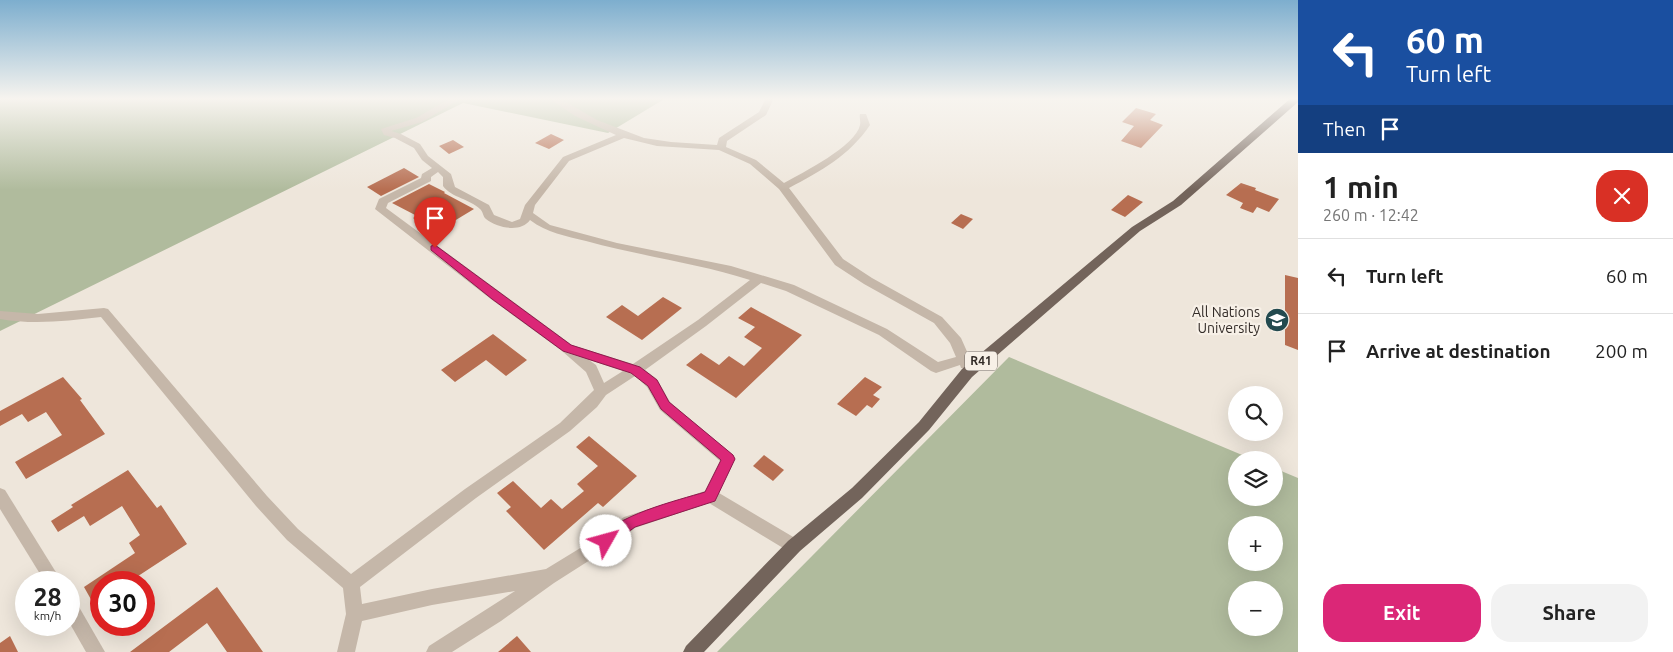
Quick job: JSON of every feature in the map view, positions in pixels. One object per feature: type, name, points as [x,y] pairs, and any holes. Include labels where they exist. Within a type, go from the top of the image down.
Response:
[{"type":"main road","name":"R41","points":[[692,652],[794,546],[871,480],[924,426],[967,372],[1136,229],[1177,203],[1262,128]]},
{"type":"street","points":[[388,128],[386,129],[387,133],[398,136],[417,146],[425,158],[448,176],[448,186],[450,189],[485,207],[490,218],[512,226],[524,221],[530,205],[566,159],[625,134]]},
{"type":"street","points":[[612,128],[625,134],[670,145],[696,145],[721,148],[753,162],[783,187],[839,262],[868,281],[938,320],[956,341],[964,359],[967,372]]},
{"type":"street","points":[[721,148],[722,140],[738,128]]},
{"type":"street","points":[[783,187],[826,164],[844,151],[856,140],[863,128]]},
{"type":"street","points":[[439,168],[425,176],[427,179],[383,201],[380,209],[567,348],[591,369],[601,391]]},
{"type":"street","points":[[528,214],[546,227],[607,244],[678,258],[760,278],[790,288],[883,332],[936,368],[964,359]]},
{"type":"street","points":[[351,584],[474,491],[558,431],[593,403],[601,391],[636,370],[705,322],[760,278]]},
{"type":"street","points":[[0,315],[13,317],[70,316],[104,312],[138,349],[286,528],[351,584],[355,614],[346,652]]},
{"type":"street","points":[[436,652],[606,541],[630,522],[710,496],[728,459],[665,406],[652,383],[636,370],[567,348]]},
{"type":"street","points":[[0,495],[47,571]]},
{"type":"street","points":[[710,496],[794,546]]},
{"type":"street","points":[[355,614],[432,597],[549,577]]},
{"type":"street","points":[[80,625],[96,652]]},
{"type":"green space","points":[[0,128],[411,128],[0,331]]},
{"type":"green space","points":[[586,128],[616,128],[608,133]]},
{"type":"green space","points":[[1009,357],[1233,451],[1228,451],[1228,506],[1283,506],[1283,472],[1298,478],[1298,652],[717,652]]},
{"type":"building","points":[[1132,128],[1160,128],[1141,148],[1121,141]]},
{"type":"building","points":[[551,134],[564,140],[549,149],[535,143]]},
{"type":"building","points":[[453,140],[464,147],[449,154],[439,146]]},
{"type":"building","points":[[404,168],[419,177],[381,196],[367,187]]},
{"type":"building","points":[[1241,183],[1279,199],[1269,212],[1257,207],[1253,213],[1240,208],[1243,203],[1226,195]]},
{"type":"building","points":[[429,184],[474,209],[436,232],[413,218],[417,216],[392,203]]},
{"type":"building","points":[[1128,195],[1143,202],[1125,217],[1111,210]]},
{"type":"building","points":[[961,214],[973,219],[963,229],[951,223]]},
{"type":"building","points":[[1285,275],[1298,278],[1298,350],[1285,345]]},
{"type":"building","points":[[663,297],[682,308],[642,340],[606,317],[622,305],[638,316]]},
{"type":"building","points":[[751,307],[802,335],[736,398],[686,365],[701,353],[719,365],[729,356],[744,366],[762,348],[744,337],[755,327],[738,318]]},
{"type":"building","points":[[493,334],[527,360],[506,376],[486,360],[455,382],[441,370]]},
{"type":"building","points":[[63,377],[82,399],[80,400],[105,434],[26,479],[15,462],[62,435],[46,412],[28,422],[22,414],[0,426],[0,411]]},
{"type":"building","points":[[865,377],[882,387],[873,395],[880,399],[872,408],[867,405],[856,416],[837,404]]},
{"type":"building","points":[[589,436],[637,476],[603,507],[598,503],[544,550],[506,511],[511,507],[497,493],[513,481],[541,508],[551,499],[562,509],[584,491],[577,484],[598,466],[576,447]]},
{"type":"building","points":[[764,455],[784,470],[773,481],[753,466]]},
{"type":"building","points":[[128,470],[157,508],[161,505],[187,544],[146,571],[108,571],[135,553],[129,543],[140,535],[122,506],[90,526],[84,516],[58,532],[51,521],[73,507],[71,505]]},
{"type":"building","points":[[90,583],[90,598],[84,587]]},
{"type":"building","points":[[217,587],[263,652],[227,652],[207,623],[169,652],[130,652],[151,636],[155,636],[155,633]]},
{"type":"building","points":[[10,636],[18,652],[0,652],[0,643]]},
{"type":"building","points":[[517,636],[531,652],[498,652]]},
{"type":"place","name":"All Nations University","points":[[1277,320]]},
{"type":"route","points":[[435,248],[496,297],[567,348],[636,370],[652,383],[665,406],[728,459],[710,496],[688,505],[630,522],[606,541]]}]
